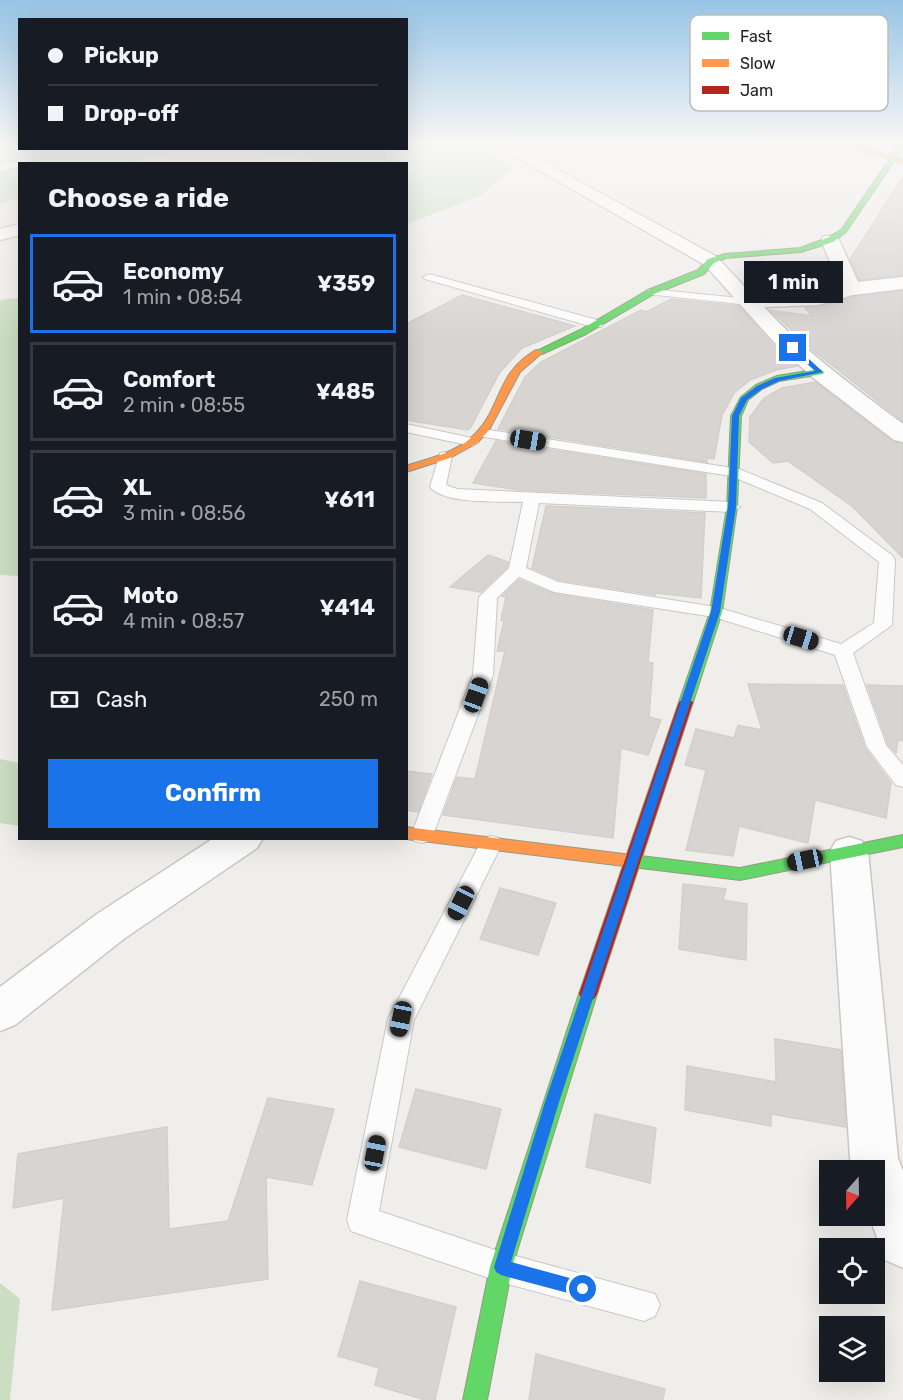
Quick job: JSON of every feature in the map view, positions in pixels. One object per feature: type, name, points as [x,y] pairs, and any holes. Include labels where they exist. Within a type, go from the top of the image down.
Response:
[{"type":"main road","points":[[408,468],[445,456],[478,437],[513,373],[532,355],[597,324],[651,292],[701,272],[711,261],[725,256],[801,250],[830,240],[844,231],[861,209]]},
{"type":"main road","points":[[475,1400],[501,1267],[552,1102],[716,612],[732,507],[736,416],[744,399],[759,387],[777,380],[820,372]]},
{"type":"main road","points":[[415,835],[740,874],[903,841]]},
{"type":"street","points":[[618,209],[711,261],[780,337],[820,372],[903,435]]},
{"type":"street","points":[[0,235],[18,230]]},
{"type":"street","points":[[830,240],[851,289]]},
{"type":"street","points":[[748,302],[818,299],[851,289],[903,283]]},
{"type":"street","points":[[0,1012],[111,926],[241,840]]},
{"type":"street","points":[[849,851],[874,1158],[903,1242]]},
{"type":"lane","points":[[429,277],[597,324]]},
{"type":"lane","points":[[651,292],[748,302]]},
{"type":"lane","points":[[408,428],[734,472],[816,506],[887,560],[883,625],[843,651]]},
{"type":"lane","points":[[445,456],[438,488],[454,495],[732,507]]},
{"type":"lane","points":[[415,835],[483,675],[488,597],[518,570],[532,498]]},
{"type":"lane","points":[[518,570],[554,587],[716,612],[843,651]]},
{"type":"lane","points":[[843,651],[877,747],[903,780]]},
{"type":"lane","points":[[491,844],[401,1019],[363,1220],[501,1267],[644,1305]]},
{"type":"green space","points":[[408,209],[445,209],[408,224]]},
{"type":"green space","points":[[18,298],[18,576],[0,575],[0,300]]},
{"type":"green space","points":[[0,759],[18,763],[18,826],[0,823]]},
{"type":"green space","points":[[0,1283],[20,1299],[10,1400],[0,1400]]},
{"type":"building","points":[[882,209],[903,209],[903,275],[859,280],[850,259]]},
{"type":"building","points":[[829,264],[837,285],[817,291],[792,292],[771,268]]},
{"type":"building","points":[[903,291],[903,421],[815,352],[770,310],[812,316],[805,308],[819,307],[853,297]]},
{"type":"building","points":[[462,295],[575,326],[522,348],[500,372],[468,430],[408,420],[408,323]]},
{"type":"building","points":[[671,299],[739,306],[771,343],[797,366],[776,370],[750,380],[735,392],[722,415],[714,459],[707,458],[707,462],[498,429],[525,377],[541,362],[641,310],[646,312]]},
{"type":"building","points":[[815,382],[893,442],[903,444],[903,558],[853,507],[788,461],[773,463],[749,442],[750,417],[764,398],[782,388]]},
{"type":"building","points":[[496,441],[706,474],[706,498],[518,490],[473,483]]},
{"type":"building","points":[[546,506],[705,513],[701,598],[655,593],[655,595],[559,580],[532,568]]},
{"type":"building","points":[[488,555],[508,562],[507,567],[481,592],[450,587]]},
{"type":"building","points":[[519,580],[554,594],[653,610],[648,662],[653,663],[649,717],[661,720],[648,755],[621,748],[613,838],[443,815],[457,777],[475,779],[505,651],[497,651],[504,621],[501,620],[506,597],[502,596]]},
{"type":"building","points":[[748,684],[843,685],[865,748],[891,783],[886,818],[815,800],[808,843],[739,826],[733,856],[686,850],[706,770],[685,765],[696,729],[734,738],[738,725],[762,730]]},
{"type":"building","points":[[867,685],[903,686],[903,741],[898,740],[896,753],[888,744]]},
{"type":"building","points":[[408,771],[432,774],[418,812],[408,810]]},
{"type":"building","points":[[683,884],[726,889],[723,900],[747,904],[746,960],[679,949]]},
{"type":"building","points":[[500,888],[556,903],[538,955],[480,939]]},
{"type":"building","points":[[775,1039],[841,1050],[846,1127],[771,1114],[771,1126],[685,1110],[687,1066],[776,1082]]},
{"type":"building","points":[[416,1089],[501,1109],[486,1169],[399,1147]]},
{"type":"building","points":[[268,1098],[334,1109],[312,1185],[266,1177],[268,1279],[52,1310],[64,1198],[13,1208],[18,1154],[167,1127],[169,1229],[228,1221]]},
{"type":"building","points":[[595,1114],[656,1128],[650,1183],[586,1167]]},
{"type":"building","points":[[360,1281],[456,1307],[435,1400],[425,1400],[375,1385],[379,1368],[338,1356]]},
{"type":"building","points":[[536,1354],[665,1389],[663,1400],[529,1400]]},
{"type":"traffic: fast","points":[[539,352],[583,332],[651,292],[701,272],[711,261],[725,256],[801,250],[830,240],[844,231],[859,209]]},
{"type":"traffic: fast","points":[[686,702],[716,612],[732,507],[736,416],[744,399],[759,387],[777,379],[820,372]]},
{"type":"traffic: fast","points":[[632,861],[740,874],[903,841]]},
{"type":"traffic: fast","points":[[475,1400],[501,1267],[588,994]]},
{"type":"traffic: slow","points":[[408,468],[456,452],[474,441],[484,430],[516,370],[539,352]]},
{"type":"traffic: slow","points":[[408,833],[632,861]]},
{"type":"traffic: jam","points":[[588,994],[686,702]]},
{"type":"route","points":[[583,1289],[501,1267],[552,1102],[716,612],[732,507],[736,416],[744,399],[759,387],[777,380],[820,372],[793,348]]}]
